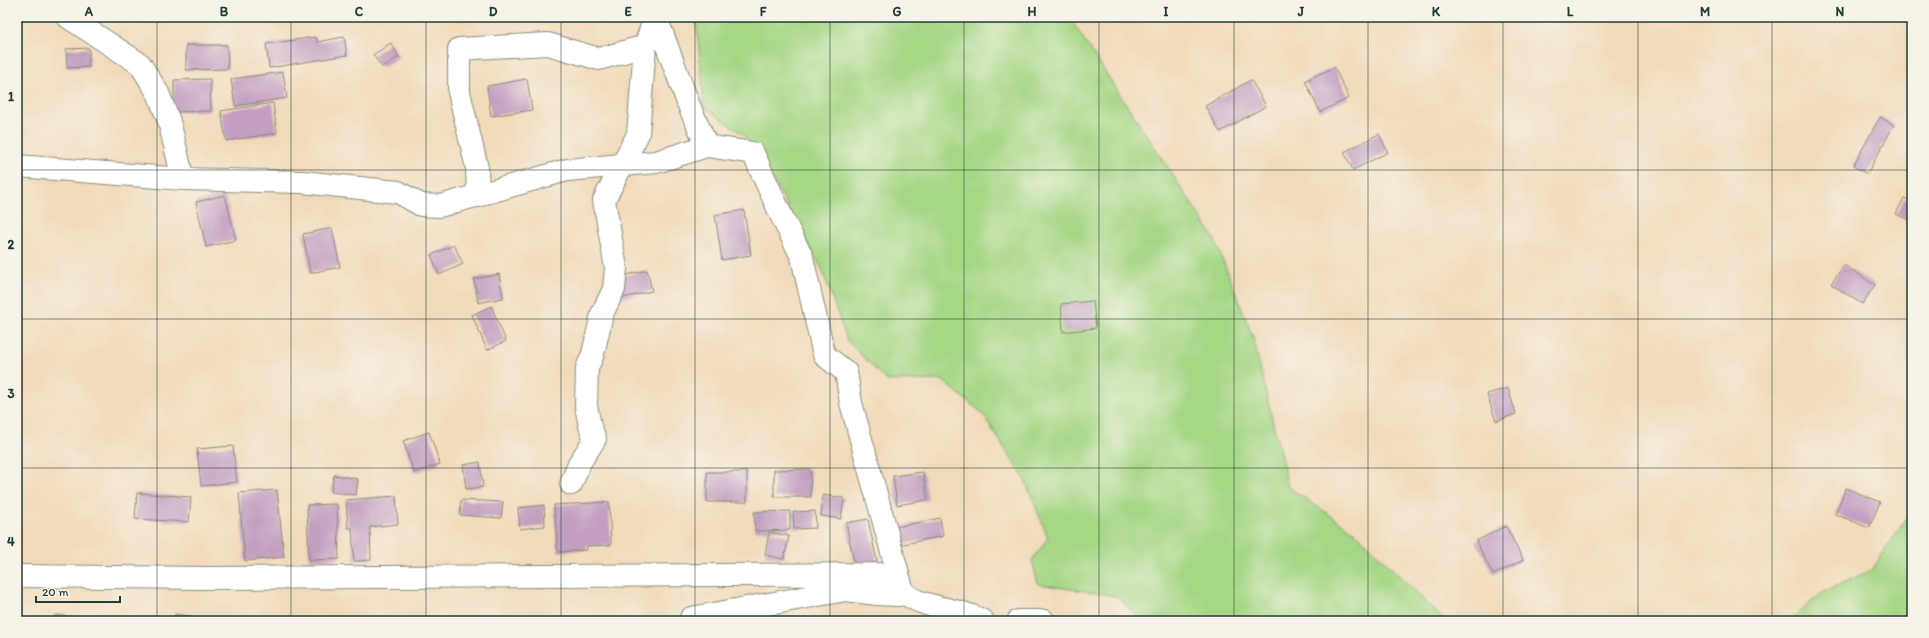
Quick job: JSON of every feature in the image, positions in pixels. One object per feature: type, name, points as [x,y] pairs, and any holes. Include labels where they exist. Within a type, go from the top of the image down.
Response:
[{"type":"street","points":[[68,17],[140,64],[158,93],[169,121],[183,179]]},
{"type":"street","points":[[571,484],[580,462],[595,439],[590,426],[586,406],[587,368],[593,354],[602,314],[614,289],[616,268],[604,200],[638,134],[645,46],[656,17]]},
{"type":"street","points":[[656,17],[690,108],[707,146]]},
{"type":"street","points":[[478,196],[477,168],[460,92],[459,49],[548,44],[599,59],[645,46]]},
{"type":"street","points":[[17,166],[183,179],[302,182],[398,192],[421,205],[440,206],[567,170],[656,162],[707,146],[753,153],[781,216],[802,257],[824,354],[846,372],[851,403],[901,583],[908,597],[939,607],[972,615],[983,621]]},
{"type":"street","points":[[17,576],[901,583]]},
{"type":"street","points":[[691,621],[691,618],[846,590],[877,594],[899,594],[901,583]]},
{"type":"street","points":[[1018,621],[1044,621]]},
{"type":"green space","points":[[696,17],[1069,17],[1214,238],[1253,337],[1288,487],[1355,532],[1445,621],[1138,621],[1135,614],[1116,596],[1038,584],[1032,560],[1048,538],[1025,480],[982,413],[942,380],[887,381],[847,341],[822,269],[771,176],[744,135],[704,106]]},
{"type":"green space","points":[[1912,510],[1912,621],[1789,621],[1823,592],[1872,570]]},
{"type":"building","points":[[316,37],[317,42],[344,37],[347,55],[269,68],[266,44]]},
{"type":"building","points":[[391,43],[399,57],[382,67],[373,55]]},
{"type":"building","points":[[186,45],[227,45],[228,69],[186,70]]},
{"type":"building","points":[[89,48],[89,67],[67,68],[66,49]]},
{"type":"building","points":[[1334,67],[1349,98],[1320,112],[1305,81]]},
{"type":"building","points":[[283,72],[287,98],[235,106],[231,79]]},
{"type":"building","points":[[210,79],[211,111],[174,112],[174,80]]},
{"type":"building","points":[[527,79],[532,110],[491,116],[487,86]]},
{"type":"building","points":[[1251,80],[1266,106],[1220,132],[1205,106]]},
{"type":"building","points":[[273,103],[277,133],[226,141],[221,111]]},
{"type":"building","points":[[1880,117],[1894,125],[1867,174],[1853,166]]},
{"type":"building","points":[[1379,134],[1388,152],[1353,170],[1344,152]]},
{"type":"building","points":[[225,195],[236,240],[206,247],[196,202]]},
{"type":"building","points":[[1904,198],[1912,201],[1912,221],[1896,214]]},
{"type":"building","points":[[744,210],[751,255],[722,260],[715,215]]},
{"type":"building","points":[[332,228],[340,267],[310,273],[303,234]]},
{"type":"building","points":[[454,245],[463,264],[439,275],[431,255]]},
{"type":"building","points":[[1844,265],[1875,285],[1862,304],[1831,284]]},
{"type":"building","points":[[647,270],[652,291],[623,298],[619,277]]},
{"type":"building","points":[[499,274],[503,298],[478,303],[474,279]]},
{"type":"building","points":[[1093,301],[1096,328],[1063,332],[1061,304]]},
{"type":"building","points":[[491,306],[506,341],[487,350],[472,315]]},
{"type":"building","points":[[1508,388],[1516,414],[1496,421],[1487,394]]},
{"type":"building","points":[[429,432],[440,464],[414,473],[403,441]]},
{"type":"building","points":[[233,446],[237,482],[201,486],[197,449]]},
{"type":"building","points":[[480,462],[483,487],[466,489],[463,465]]},
{"type":"building","points":[[810,469],[811,497],[774,497],[774,470]]},
{"type":"building","points":[[707,472],[747,472],[747,502],[707,502]]},
{"type":"building","points":[[923,472],[928,500],[897,505],[893,476]]},
{"type":"building","points":[[334,475],[358,479],[356,495],[331,492]]},
{"type":"building","points":[[1846,488],[1880,502],[1869,528],[1835,514]]},
{"type":"building","points":[[277,490],[284,557],[245,561],[239,493]]},
{"type":"building","points":[[137,493],[191,497],[189,522],[135,519]]},
{"type":"building","points":[[823,495],[844,498],[841,519],[821,516]]},
{"type":"building","points":[[396,496],[398,524],[370,527],[371,560],[354,561],[352,528],[348,528],[346,500]]},
{"type":"building","points":[[461,500],[503,502],[501,518],[460,515]]},
{"type":"building","points":[[609,502],[611,545],[587,546],[587,550],[558,552],[554,505]]},
{"type":"building","points":[[337,504],[339,559],[309,560],[307,505]]},
{"type":"building","points":[[544,505],[545,526],[520,529],[518,508]]},
{"type":"building","points":[[790,511],[790,530],[755,531],[754,512]]},
{"type":"building","points":[[815,511],[816,528],[794,529],[793,512]]},
{"type":"building","points":[[940,518],[943,536],[899,545],[896,527]]},
{"type":"building","points":[[868,519],[877,562],[855,567],[846,523]]},
{"type":"building","points":[[1506,526],[1523,560],[1493,575],[1476,541]]},
{"type":"building","points":[[769,532],[789,536],[784,559],[765,555]]},
{"type":"building","points":[[175,614],[191,616],[190,621],[174,621]]},
{"type":"building","points":[[55,615],[78,617],[77,621],[54,621]]}]
